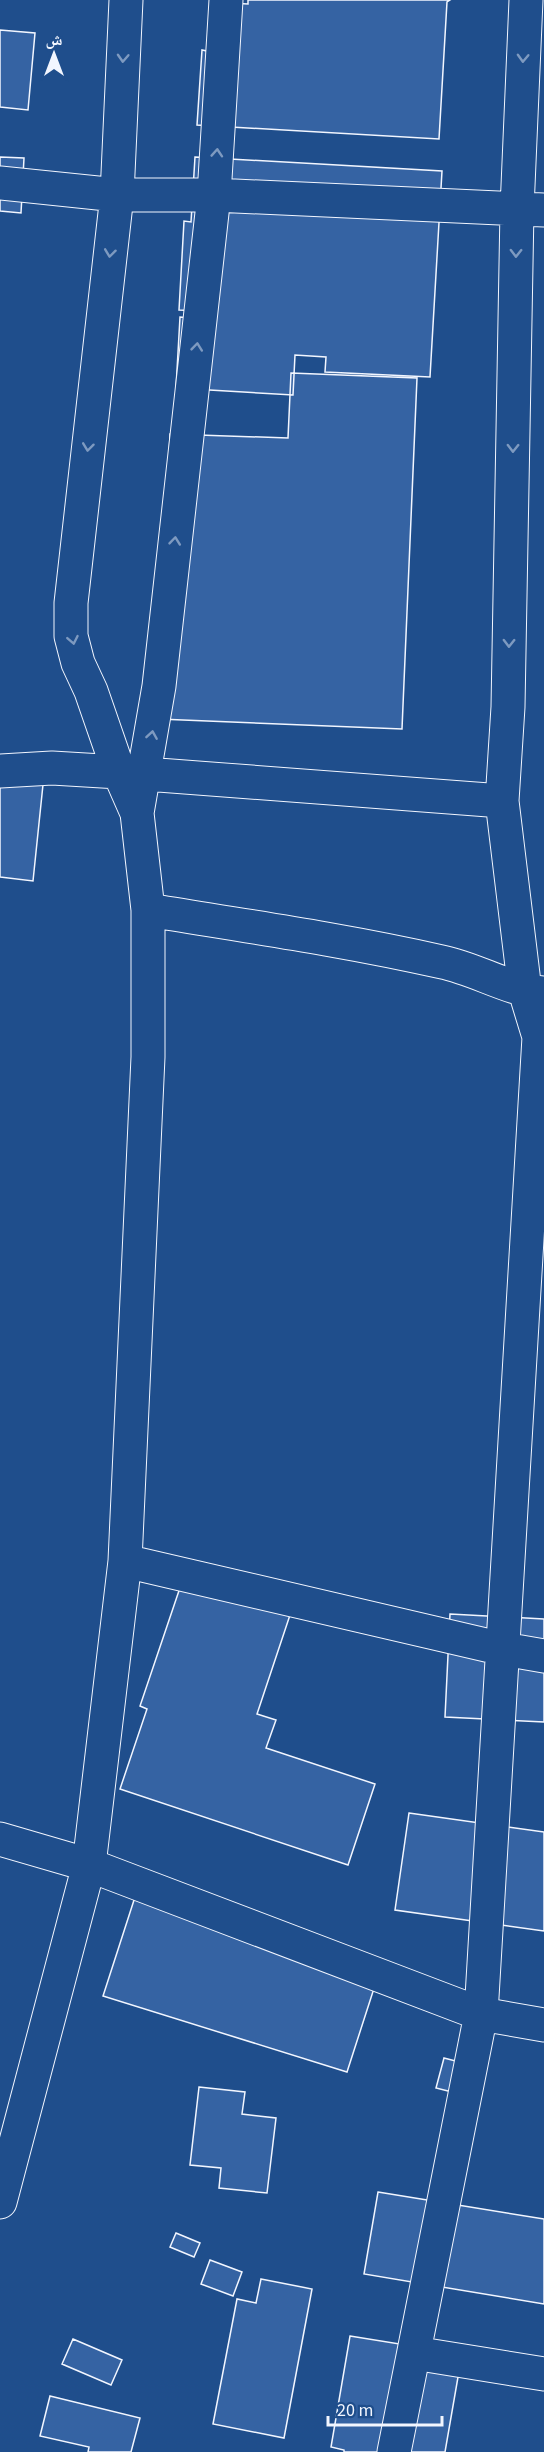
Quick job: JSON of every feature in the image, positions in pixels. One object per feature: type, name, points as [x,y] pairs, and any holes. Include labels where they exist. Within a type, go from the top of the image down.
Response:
[{"type":"street","points":[[0,2202],[89,1865],[125,1561],[148,1057],[148,910],[132,773],[78,663],[70,636],[70,603],[117,195],[126,0]]},
{"type":"street","points":[[132,773],[159,687],[214,195],[226,0]]},
{"type":"street","points":[[394,2452],[481,2014],[541,1029],[502,801],[531,210],[526,0]]},
{"type":"street","points":[[0,183],[117,195],[214,195],[531,210]]},
{"type":"street","points":[[0,771],[52,768],[502,801]]},
{"type":"street","points":[[148,910],[444,962],[535,992]]},
{"type":"street","points":[[125,1561],[503,1649],[544,1656]]},
{"type":"street","points":[[0,1839],[89,1865],[481,2014],[544,2025]]},
{"type":"street","points":[[414,2353],[544,2374]]},
{"type":"building","points":[[248,0],[450,0],[447,2],[439,139],[197,125],[202,50],[207,51],[210,2],[248,4]]},
{"type":"building","points":[[0,30],[35,33],[28,110],[0,107]]},
{"type":"building","points":[[0,157],[24,158],[21,213],[0,211]]},
{"type":"building","points":[[195,157],[442,171],[430,377],[325,372],[326,357],[295,355],[293,395],[176,388],[180,317],[204,319],[204,311],[179,310],[184,221],[191,222]]},
{"type":"building","points":[[291,373],[417,378],[402,729],[159,719],[170,434],[288,438]]},
{"type":"building","points":[[0,771],[44,775],[33,881],[0,877]]},
{"type":"building","points":[[187,1567],[294,1603],[257,1714],[276,1720],[266,1748],[375,1784],[348,1865],[120,1789],[147,1709],[140,1706]]},
{"type":"building","points":[[450,1614],[544,1619],[544,1722],[445,1717]]},
{"type":"building","points":[[409,1813],[544,1832],[544,1931],[395,1910]]},
{"type":"building","points":[[135,1897],[378,1976],[347,2072],[103,1996]]},
{"type":"building","points":[[444,2058],[475,2066],[468,2096],[436,2088]]},
{"type":"building","points":[[199,2087],[245,2092],[242,2114],[276,2118],[267,2193],[219,2188],[221,2168],[190,2165]]},
{"type":"building","points":[[378,2192],[544,2219],[544,2304],[364,2274]]},
{"type":"building","points":[[176,2233],[200,2243],[194,2257],[170,2247]]},
{"type":"building","points":[[210,2260],[242,2272],[233,2296],[201,2284]]},
{"type":"building","points":[[261,2279],[312,2289],[284,2438],[213,2424],[237,2299],[256,2303]]},
{"type":"building","points":[[350,2336],[462,2354],[445,2452],[344,2452],[344,2450],[331,2447]]},
{"type":"building","points":[[73,2339],[122,2360],[111,2385],[62,2364]]},
{"type":"building","points":[[50,2396],[140,2418],[131,2452],[88,2452],[89,2447],[40,2436]]}]
